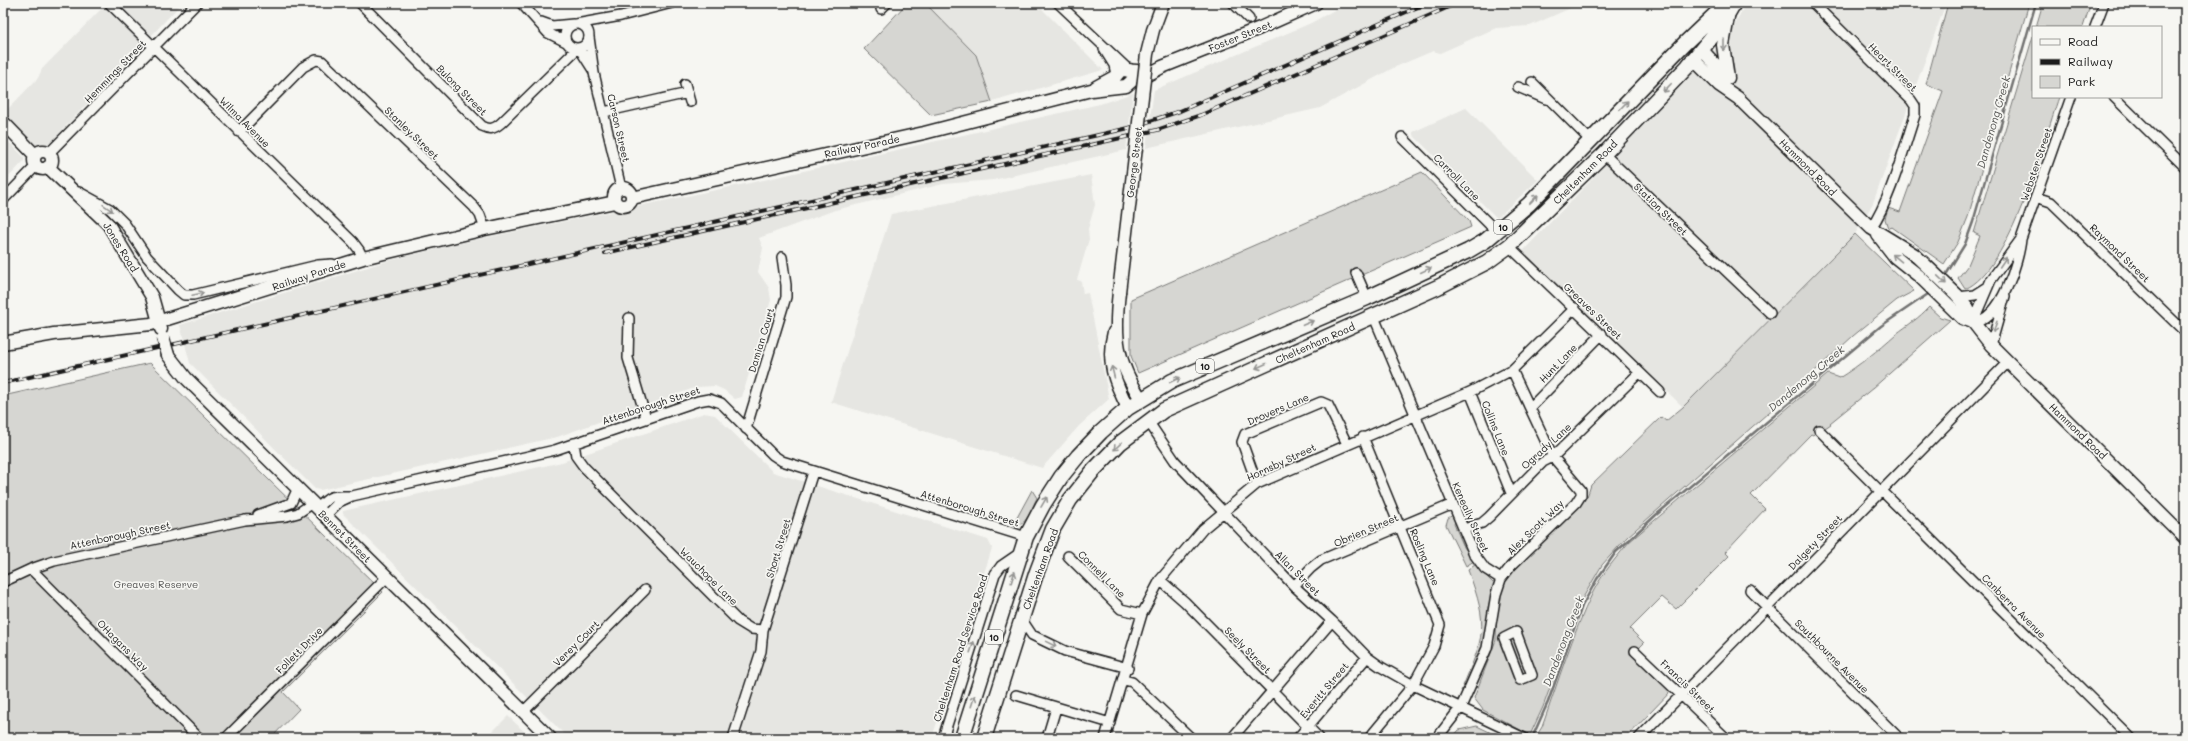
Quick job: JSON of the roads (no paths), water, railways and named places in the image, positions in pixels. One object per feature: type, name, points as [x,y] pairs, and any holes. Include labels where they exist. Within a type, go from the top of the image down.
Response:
[{"type":"main road","name":"George Street","points":[[1128,408],[1116,385],[1110,354],[1116,323],[1147,54],[1153,30],[1163,3]]},
{"type":"main road","name":"Foster Street","points":[[1126,86],[1162,67],[1253,31],[1316,3]]},
{"type":"main road","name":"Cheltenham Road","points":[[1141,399],[1185,375],[1367,298],[1468,251],[1497,232],[1529,204],[1684,44],[1730,6]]},
{"type":"main road","name":"Cheltenham Road","points":[[984,738],[1036,574],[1053,529],[1070,500],[1120,443],[1164,410],[1438,288],[1487,262],[1509,246],[1604,154],[1698,55],[1730,6]]},
{"type":"main road","points":[[1728,78],[1723,43],[1730,6]]},
{"type":"main road","points":[[1684,44],[1698,55]]},
{"type":"main road","name":"Hammond Road","points":[[1698,55],[1728,78],[1738,98]]},
{"type":"main road","name":"Hammond Road","points":[[1698,55],[1719,85],[1738,98],[1875,232],[1892,254],[1919,276],[1962,318],[1973,322]]},
{"type":"main road","name":"Foster Street","points":[[1130,70],[1141,71],[1162,67]]},
{"type":"main road","points":[[1122,69],[1130,70],[1134,79],[1126,86],[1117,82],[1116,75],[1122,69]]},
{"type":"main road","name":"Railway Parade","points":[[1091,90],[1116,75]]},
{"type":"main road","name":"Railway Parade","points":[[632,198],[924,133],[1091,90],[1126,86]]},
{"type":"main road","name":"Jones Road","points":[[3,122],[40,163],[74,190],[109,226],[152,297],[159,322]]},
{"type":"main road","name":"Station Street","points":[[1590,140],[1604,154]]},
{"type":"main road","points":[[40,163],[43,151],[49,153]]},
{"type":"main road","points":[[621,188],[628,189],[632,198],[630,203],[625,206],[619,206],[615,202],[614,194],[621,188]]},
{"type":"main road","name":"Railway Parade","points":[[3,343],[54,334],[142,326],[357,260],[485,229],[615,202]]},
{"type":"main road","points":[[1497,232],[1509,246]]},
{"type":"main road","name":"Hammond Road","points":[[1875,232],[1901,246],[1928,266],[1957,295],[1969,310],[1973,322],[1991,345],[2185,538]]},
{"type":"main road","points":[[1367,298],[1374,317]]},
{"type":"main road","name":"Bennet Street","points":[[159,322],[168,355],[173,364],[186,378],[550,738]]},
{"type":"main road","name":"George Street","points":[[1116,323],[1121,363],[1126,376],[1141,399]]},
{"type":"main road","points":[[1141,399],[1148,422]]},
{"type":"main road","name":"10","points":[[962,738],[1026,537],[1048,497],[1071,464],[1101,432],[1128,408],[1141,399]]},
{"type":"main road","points":[[1128,408],[1148,422]]},
{"type":"street","name":"Wilma Avenue","points":[[109,3],[353,242],[359,250],[357,260]]},
{"type":"street","name":"Hemmings Street","points":[[49,153],[196,3]]},
{"type":"street","points":[[521,3],[540,21],[551,35],[578,48],[586,44],[589,36],[598,24],[621,16]]},
{"type":"street","points":[[540,21],[552,26],[575,24],[621,16],[672,3]]},
{"type":"street","points":[[1059,3],[1130,70]]},
{"type":"street","points":[[1233,3],[1249,19]]},
{"type":"street","name":"Heart Street","points":[[1814,3],[1912,101],[1915,106],[1915,115],[1879,216],[1875,232]]},
{"type":"street","points":[[2095,26],[2104,3]]},
{"type":"street","name":"Bulong Street","points":[[364,4],[482,126],[487,128],[496,127],[501,123],[578,48]]},
{"type":"street","points":[[566,43],[565,31],[575,24],[584,26],[589,36]]},
{"type":"street","name":"Carson Street","points":[[589,36],[593,53],[594,73],[621,188]]},
{"type":"street","name":"Bulong Street","points":[[553,71],[563,58],[566,43]]},
{"type":"street","points":[[1100,43],[1114,64],[1116,75]]},
{"type":"street","name":"Carson Street","points":[[578,48],[594,73]]},
{"type":"street","name":"Stanley Street","points":[[239,132],[303,67],[316,60],[322,61],[474,208],[482,217],[485,229]]},
{"type":"street","name":"Station Street","points":[[1532,82],[1590,140]]},
{"type":"street","name":"Station Street","points":[[1518,87],[1552,103]]},
{"type":"street","points":[[604,112],[688,93]]},
{"type":"street","name":"Webster Street","points":[[1991,345],[2009,283],[2018,260],[2021,239],[2071,98]]},
{"type":"street","points":[[2115,98],[2185,166]]},
{"type":"street","name":"Carroll Lane","points":[[1402,137],[1497,232]]},
{"type":"street","name":"Station Street","points":[[1604,154],[1770,313]]},
{"type":"street","points":[[3,200],[40,163]]},
{"type":"street","points":[[74,190],[110,209],[125,224],[147,257],[184,295],[193,295],[318,265],[357,260]]},
{"type":"street","name":"Raymond Street","points":[[2036,197],[2052,202],[2185,332]]},
{"type":"street","name":"Webster Street","points":[[1973,322],[1987,288],[2009,253],[2021,239]]},
{"type":"street","name":"Greaves Street","points":[[1509,246],[1602,334],[1639,373],[1660,392]]},
{"type":"street","name":"Damian Court","points":[[746,429],[786,298],[782,257]]},
{"type":"street","points":[[1356,273],[1367,298]]},
{"type":"street","name":"Webster Street","points":[[1973,322],[1980,320],[1994,308],[2009,283]]},
{"type":"street","points":[[1957,295],[1975,296],[1987,288]]},
{"type":"street","name":"Hornsby Street","points":[[1105,738],[1128,668],[1142,614],[1160,580],[1203,529],[1257,484],[1470,392],[1512,370],[1575,308]]},
{"type":"street","name":"Keneally Street","points":[[1374,317],[1478,561],[1485,569],[1501,579]]},
{"type":"street","points":[[629,318],[628,358],[646,418]]},
{"type":"street","name":"Hunt Lane","points":[[1530,408],[1602,334]]},
{"type":"street","name":"Dalgety Street","points":[[1639,738],[2008,362]]},
{"type":"street","points":[[1512,370],[1553,457]]},
{"type":"street","name":"Ogrady Lane","points":[[1464,529],[1482,523],[1543,462],[1553,457],[1639,373]]},
{"type":"street","name":"Collins Lane","points":[[1470,392],[1511,493]]},
{"type":"street","name":"Attenborough Street","points":[[3,582],[31,569],[72,557],[245,520],[293,515],[319,509],[331,496],[352,496],[555,450],[646,418],[709,399],[721,403],[777,458],[813,472],[1026,537]]},
{"type":"street","name":"Drovers Lane","points":[[1257,484],[1242,442],[1245,434],[1321,402],[1328,405],[1347,444]]},
{"type":"street","name":"Allan Street","points":[[1148,422],[1175,461],[1294,586],[1332,621],[1367,657],[1381,667],[1414,685],[1524,738]]},
{"type":"street","name":"Canberra Avenue","points":[[1819,430],[2131,738]]},
{"type":"street","name":"Rosling Lane","points":[[1363,437],[1440,625],[1434,646],[1414,685],[1370,738]]},
{"type":"street","name":"Wauchope Lane","points":[[574,443],[576,456],[584,467],[733,616],[749,628],[763,630]]},
{"type":"street","name":"Alex Scott Way","points":[[1501,579],[1511,566],[1576,503],[1581,495],[1581,490],[1553,457]]},
{"type":"street","name":"Short Street","points":[[763,630],[813,472]]},
{"type":"street","name":"Attenborough Street","points":[[245,520],[290,504],[298,488]]},
{"type":"street","name":"Obrien Street","points":[[1294,586],[1321,560],[1453,504]]},
{"type":"street","name":"Cheltenham Road Service Road","points":[[943,738],[995,574],[1001,566],[1020,553]]},
{"type":"street","name":"Connell Lane","points":[[1068,556],[1121,609],[1142,614]]},
{"type":"street","name":"OHagans Way","points":[[31,569],[199,738]]},
{"type":"street","name":"Follett Drive","points":[[226,738],[387,577]]},
{"type":"street","points":[[1437,738],[1461,707],[1487,648],[1496,594],[1501,579]]},
{"type":"street","name":"Seely Street","points":[[1160,580],[1185,602],[1318,738]]},
{"type":"street","name":"Verey Court","points":[[524,712],[645,590]]},
{"type":"street","name":"Southbourne Avenue","points":[[1750,590],[1899,738]]},
{"type":"street","points":[[1022,620],[1032,634],[1065,651],[1128,668]]},
{"type":"street","points":[[1232,738],[1332,621]]},
{"type":"street","points":[[733,738],[761,651],[763,630]]},
{"type":"street","points":[[1516,632],[1532,675],[1520,680],[1504,638],[1516,632]]},
{"type":"street","name":"Francis Street","points":[[1635,651],[1726,738]]},
{"type":"street","name":"Everitt Street","points":[[1298,738],[1367,657]]},
{"type":"street","points":[[1124,680],[1132,682],[1191,738]]},
{"type":"street","points":[[1016,695],[1110,723]]},
{"type":"street","points":[[1047,738],[1056,708]]},
{"type":"waterway","name":"Dandenong Creek","points":[[1944,278],[1965,244],[1973,222],[2036,3]]},
{"type":"waterway","name":"Dandenong Creek","points":[[1532,738],[1548,702],[1582,606],[1597,579],[1616,552],[1656,515],[1881,326],[1931,292]]},
{"type":"railway","points":[[3,383],[1129,128],[1180,111],[1427,3]]},
{"type":"railway","points":[[605,253],[1157,130],[1201,115],[1458,3]]},
{"type":"park label","name":"Greaves Reserve","points":[[156,584]]}]
